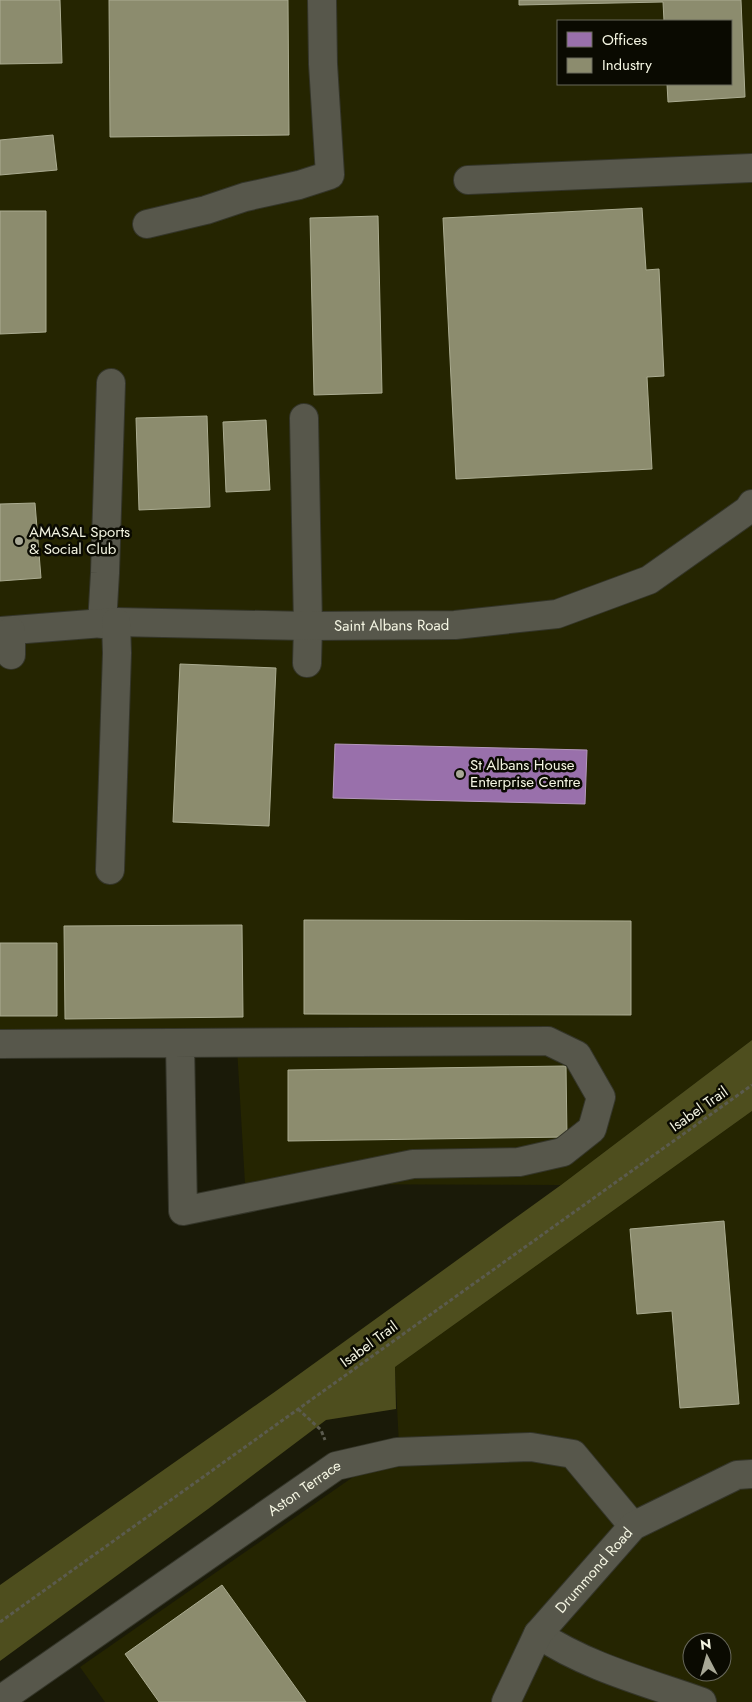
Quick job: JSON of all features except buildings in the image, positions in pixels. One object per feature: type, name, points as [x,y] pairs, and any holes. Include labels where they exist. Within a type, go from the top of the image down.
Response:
[{"type":"street","points":[[147,224],[206,210],[245,197],[330,175],[323,64],[322,0]]},
{"type":"street","points":[[468,180],[752,168]]},
{"type":"street","points":[[110,870],[117,653],[109,623],[105,563],[111,383]]},
{"type":"street","points":[[304,418],[307,663]]},
{"type":"street","name":"Saint Albans Road","points":[[7,639],[109,623],[308,626],[455,625],[557,614],[649,580],[751,509]]},
{"type":"street","points":[[0,1044],[180,1043],[548,1041],[577,1056],[601,1097],[592,1129],[563,1152],[519,1162],[413,1164],[183,1210],[180,1043]]},
{"type":"street","name":"Aston Terrace","points":[[0,1700],[336,1466],[397,1452],[531,1447],[573,1454],[633,1526]]},
{"type":"street","name":"Drummond Road","points":[[506,1702],[538,1634],[633,1526],[737,1475],[752,1474]]},
{"type":"street","points":[[538,1634],[559,1648],[597,1666],[702,1702]]},
{"type":"path","name":"Isabel Trail","points":[[0,1622],[752,1085]]},
{"type":"path","points":[[298,1409],[321,1430],[336,1466]]},
{"type":"shaded area","points":[[0,0],[752,0],[752,1040],[561,1185],[245,1184],[237,1048],[0,1049]]},
{"type":"shaded area","points":[[752,1040],[752,1111],[395,1367],[396,1409],[326,1420],[0,1661],[0,1585],[276,1391],[561,1185]]},
{"type":"shaded area","points":[[752,1111],[752,1702],[105,1702],[80,1667],[399,1445],[395,1367]]},
{"type":"place","name":"AMASAL Sports & Social Club","points":[[19,541]]},
{"type":"place","name":"St Albans House Enterprise Centre","points":[[460,774]]}]
